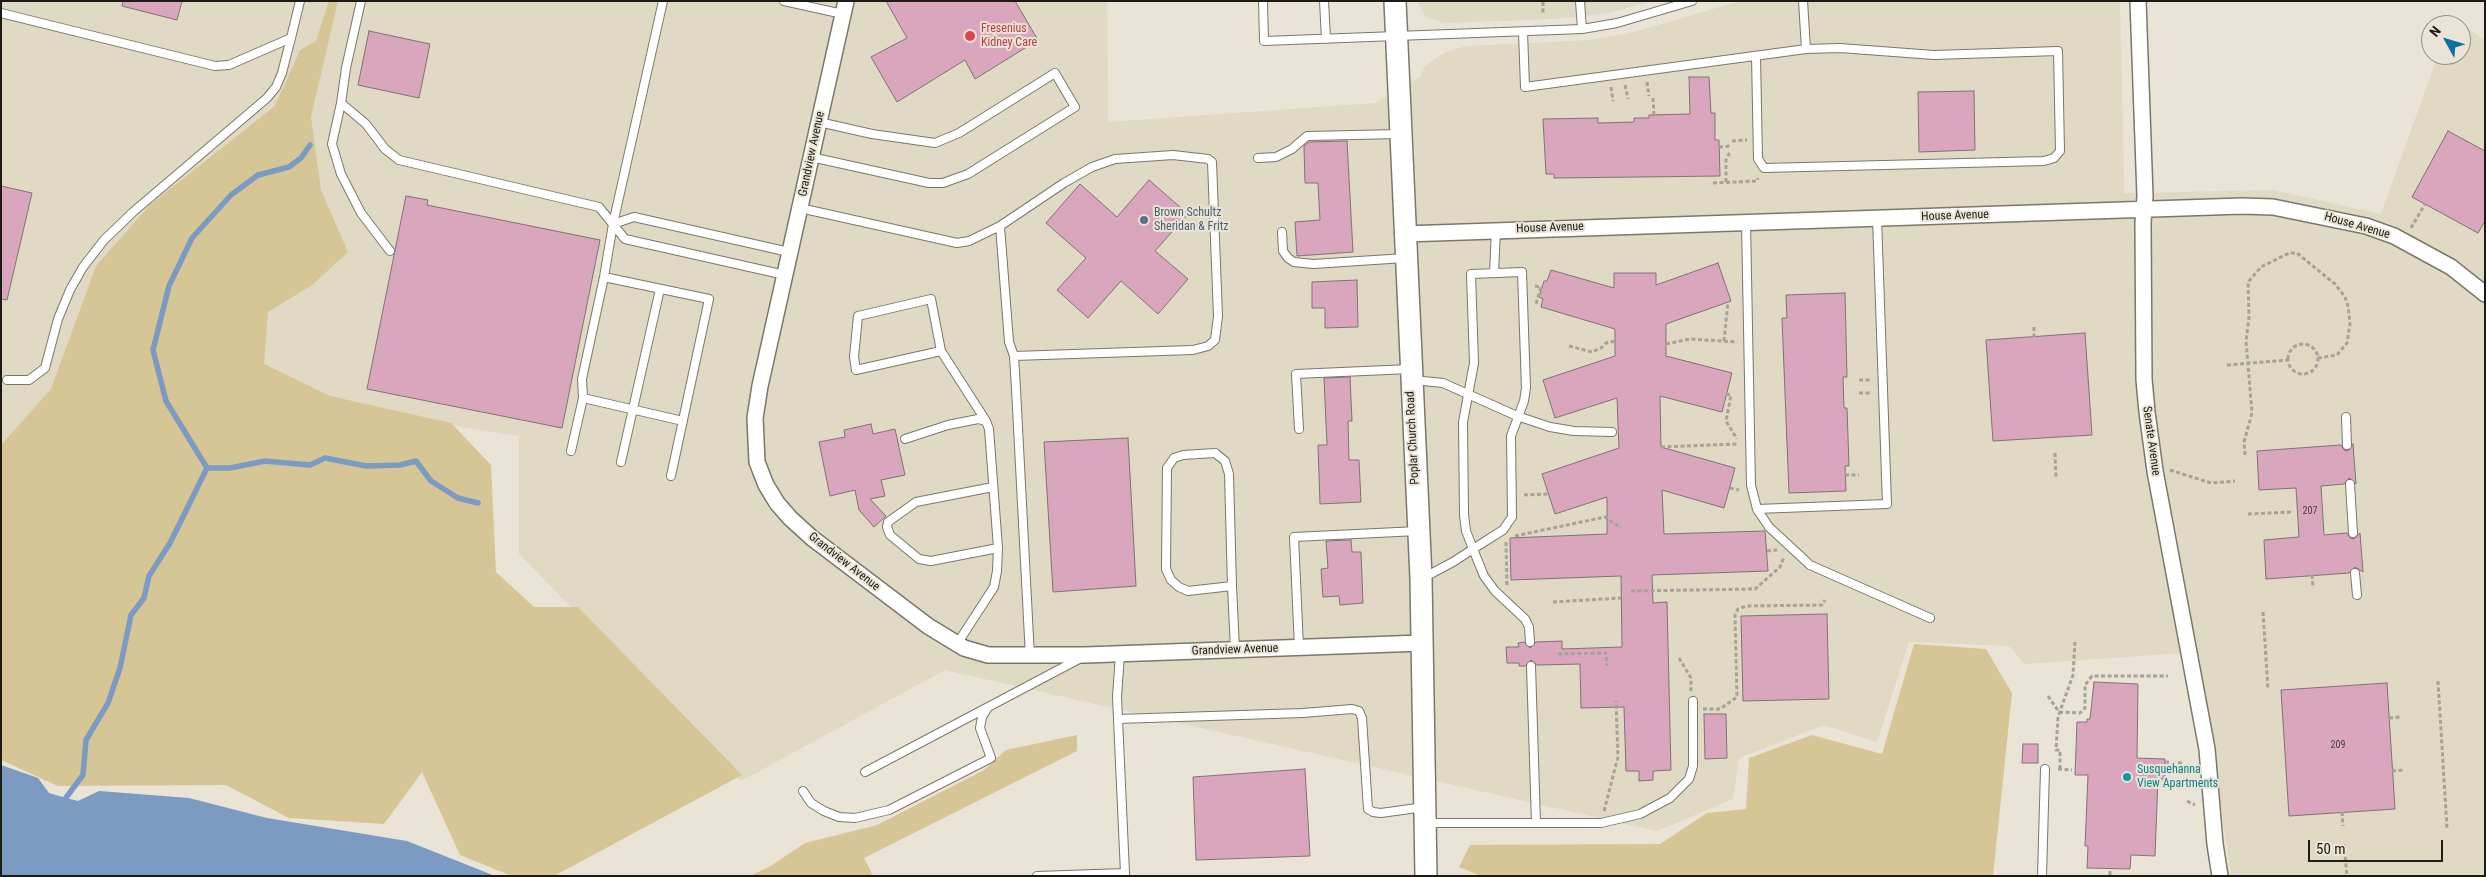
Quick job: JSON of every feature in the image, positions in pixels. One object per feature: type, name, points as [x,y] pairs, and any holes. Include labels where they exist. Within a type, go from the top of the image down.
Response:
[{"type":"street","name":"Poplar Church Road","points":[[1395,1],[1410,374],[1421,578],[1426,876]]},
{"type":"street","name":"Senate Avenue","points":[[2138,1],[2144,210],[2144,369],[2147,412],[2155,471],[2207,749],[2215,844],[2220,876]]},
{"type":"street","name":"Grandview Avenue","points":[[844,7],[784,275],[755,418],[757,462],[766,485],[777,503],[812,538],[928,626],[957,644],[988,655],[1030,657],[1422,643]]},
{"type":"street","name":"House Avenue","points":[[1404,234],[2242,206],[2273,207],[2366,226],[2394,236],[2451,267],[2485,294]]},
{"type":"lane","points":[[7,380],[29,380],[45,368],[58,319],[70,290],[82,268],[104,240],[133,212],[267,98],[276,87],[282,73],[300,1]]},
{"type":"lane","points":[[362,1],[332,144],[340,174],[360,213],[390,251]]},
{"type":"lane","points":[[571,451],[583,398],[582,379],[604,277],[613,224],[663,1]]},
{"type":"lane","points":[[785,1],[844,7]]},
{"type":"lane","points":[[1263,1],[1264,41],[1582,29],[1617,23],[1692,1]]},
{"type":"lane","points":[[1324,1],[1326,38]]},
{"type":"lane","points":[[1580,1],[1582,29]]},
{"type":"lane","points":[[1803,1],[1806,49]]},
{"type":"lane","points":[[1,13],[215,66],[229,65],[291,38]]},
{"type":"lane","points":[[1523,32],[1525,87],[1806,49],[1840,48],[1934,55],[2058,51],[2060,151],[2054,158],[2044,161],[1764,168],[1758,159],[1756,56]]},
{"type":"lane","points":[[811,157],[929,183],[943,183],[968,174],[1075,107],[1055,73],[959,133],[935,143],[872,134],[819,122]]},
{"type":"lane","points":[[341,103],[366,124],[385,149],[399,160],[599,207],[625,239],[784,275]]},
{"type":"lane","points":[[1258,158],[1276,157],[1292,149],[1307,136],[1400,134]]},
{"type":"lane","points":[[800,208],[957,243],[969,241],[1000,226],[1092,166],[1115,159],[1173,154],[1208,159],[1212,162],[1218,316],[1215,340],[1208,346],[1193,350],[1014,356]]},
{"type":"lane","points":[[613,224],[634,217],[790,252]]},
{"type":"lane","points":[[1756,509],[1887,504],[1877,218]]},
{"type":"lane","points":[[1746,222],[1751,477],[1756,509],[1769,527],[1810,565],[1930,618]]},
{"type":"lane","points":[[1000,226],[1009,342],[1014,356],[1030,657]]},
{"type":"lane","points":[[1494,273],[1496,230]]},
{"type":"lane","points":[[1282,232],[1283,251],[1294,262],[1312,264],[1405,258]]},
{"type":"lane","points":[[1421,578],[1473,549],[1503,530],[1512,517],[1511,443],[1526,388],[1522,272],[1471,274],[1474,364],[1463,422],[1464,516],[1473,549],[1488,583],[1528,623],[1530,642]]},
{"type":"lane","points":[[604,277],[709,299],[671,476]]},
{"type":"lane","points":[[621,462],[660,289]]},
{"type":"lane","points":[[941,351],[856,370],[854,358],[858,316],[931,299],[941,351],[986,421],[998,548],[994,587],[957,644]]},
{"type":"lane","points":[[1299,429],[1296,374],[1410,374],[1444,383],[1517,416],[1561,430],[1612,432]]},
{"type":"lane","points":[[583,398],[683,421]]},
{"type":"lane","points":[[2346,417],[2347,445]]},
{"type":"lane","points":[[905,439],[948,425],[978,419],[986,421]]},
{"type":"lane","points":[[1232,586],[1188,591],[1179,587],[1166,569],[1168,468],[1174,458],[1183,455],[1215,453],[1225,461],[1229,474],[1235,650]]},
{"type":"lane","points":[[2350,484],[2353,533]]},
{"type":"lane","points":[[993,487],[916,502],[888,522],[887,527],[890,535],[919,559],[930,561],[998,548]]},
{"type":"lane","points":[[1299,648],[1294,537],[1418,531]]},
{"type":"lane","points":[[2355,572],[2357,595]]},
{"type":"lane","points":[[1037,876],[1124,874],[1118,719],[1120,654]]},
{"type":"lane","points":[[865,772],[987,709],[1085,655]]},
{"type":"lane","points":[[1531,666],[1536,823]]},
{"type":"lane","points":[[1118,719],[1303,713],[1352,709],[1360,711],[1362,718],[1368,808],[1373,812],[1536,823],[1601,823],[1622,820],[1640,814],[1670,798],[1689,779],[1693,766],[1693,701]]},
{"type":"lane","points":[[803,791],[811,803],[839,817],[855,818],[890,810],[991,758],[980,728],[982,717],[987,709]]},
{"type":"lane","points":[[2042,876],[2045,769]]},
{"type":"path","points":[[1543,2],[1543,13]]},
{"type":"path","points":[[1653,98],[1654,115]]},
{"type":"path","points":[[1719,146],[1730,146]]},
{"type":"path","points":[[1726,182],[1726,160],[1730,152]]},
{"type":"path","points":[[1713,183],[1757,181],[1760,175]]},
{"type":"path","points":[[2410,231],[2425,204]]},
{"type":"path","points":[[2245,455],[2244,442],[2252,413],[2247,363],[2249,278],[2261,267],[2289,253],[2297,253],[2335,284],[2345,297],[2348,306],[2350,324],[2347,343],[2337,355],[2318,358]]},
{"type":"path","points":[[1532,285],[1541,287],[1535,307]]},
{"type":"path","points":[[1724,341],[1728,302]]},
{"type":"path","points":[[2034,328],[2034,337]]},
{"type":"path","points":[[1666,344],[1690,339],[1740,342]]},
{"type":"path","points":[[1568,346],[1592,352],[1601,348],[1606,343],[1615,341]]},
{"type":"path","points":[[2301,343],[2311,345],[2318,358],[2312,371],[2303,374],[2293,370],[2288,360],[2292,348],[2301,343]]},
{"type":"path","points":[[2227,365],[2288,360]]},
{"type":"path","points":[[1661,447],[1742,443],[1726,421],[1731,395],[1726,394]]},
{"type":"path","points":[[2054,453],[2056,478]]},
{"type":"path","points":[[2169,470],[2211,483],[2235,481]]},
{"type":"path","points":[[1846,475],[1859,475]]},
{"type":"path","points":[[1535,494],[1548,494]]},
{"type":"path","points":[[2248,514],[2292,512]]},
{"type":"path","points":[[1507,587],[1506,538],[1605,517],[1621,528]]},
{"type":"path","points":[[1631,591],[1755,589],[1780,567],[1783,562],[1783,550],[1767,550]]},
{"type":"path","points":[[2312,575],[2312,588]]},
{"type":"path","points":[[1553,602],[1621,598]]},
{"type":"path","points":[[1720,709],[1737,697],[1735,615],[1738,609],[1746,606],[1822,604],[1824,600]]},
{"type":"path","points":[[2263,612],[2268,689]]},
{"type":"path","points":[[2072,770],[2058,769],[2060,750],[2056,750],[2059,712],[2073,675],[2075,642]]},
{"type":"path","points":[[1558,654],[1606,652],[1607,666]]},
{"type":"path","points":[[1678,658],[1691,678],[1691,691]]},
{"type":"path","points":[[2059,712],[2083,712],[2086,705],[2085,685],[2092,676],[2168,676]]},
{"type":"path","points":[[2438,680],[2447,828]]},
{"type":"path","points":[[2048,696],[2059,712]]},
{"type":"path","points":[[1603,816],[1618,757],[1616,701]]},
{"type":"path","points":[[2389,718],[2400,717]]},
{"type":"path","points":[[2165,762],[2183,763]]},
{"type":"path","points":[[2392,772],[2404,770]]},
{"type":"path","points":[[2187,801],[2196,805],[2197,810]]},
{"type":"path","points":[[2342,812],[2343,826]]},
{"type":"path","points":[[2344,844],[2346,876]]},
{"type":"path","points":[[2110,870],[2110,876]]},
{"type":"shaded area","points":[[1,1],[1107,1],[1108,122],[1375,103],[1421,76],[1424,68],[1446,52],[1466,46],[1590,40],[1627,34],[1740,1],[2120,1],[2124,193],[2273,190],[2381,214],[2434,65],[2471,65],[2471,31],[2485,40],[2485,876],[2231,876],[2198,652],[2025,664],[2009,646],[1909,642],[1877,742],[1824,725],[1739,758],[1733,799],[1657,831],[945,670],[741,781],[519,554],[519,436],[198,385],[1,465]]},
{"type":"shaded area","points":[[329,1],[338,1],[311,117],[321,190],[348,252],[312,285],[268,312],[264,364],[330,396],[451,423],[491,465],[496,572],[534,607],[578,607],[742,775],[554,876],[512,876],[460,855],[422,772],[384,824],[289,818],[226,785],[58,786],[1,760],[1,445],[51,389],[96,266],[151,204],[275,106],[300,50],[316,41]]},
{"type":"shaded area","points":[[1417,1],[1652,1],[1609,13],[1555,19],[1444,23],[1426,17]]},
{"type":"shaded area","points":[[1914,644],[1986,649],[2012,693],[1993,876],[1481,876],[1459,867],[1470,845],[1660,844],[1707,813],[1746,809],[1749,758],[1812,735],[1882,754]]},
{"type":"shaded area","points":[[1077,735],[1077,751],[864,858],[873,876],[750,876],[769,867],[805,843],[877,825],[984,770],[1006,750]]},
{"type":"water","points":[[1,765],[38,778],[49,793],[78,801],[99,791],[189,798],[267,818],[407,841],[495,876],[1,876]]},
{"type":"building","points":[[123,1],[182,1],[177,20],[122,6]]},
{"type":"building","points":[[886,1],[1015,1],[1038,40],[975,79],[965,60],[897,102],[871,57],[907,38]]},
{"type":"building","points":[[369,31],[430,44],[419,98],[358,85]]},
{"type":"building","points":[[1689,77],[1709,77],[1711,113],[1715,113],[1715,140],[1719,140],[1720,176],[1554,178],[1554,174],[1546,174],[1543,119],[1598,118],[1598,123],[1634,122],[1634,118],[1649,118],[1649,115],[1690,114]]},
{"type":"building","points":[[1974,91],[1975,150],[1919,152],[1918,92]]},
{"type":"building","points":[[2448,131],[2485,151],[2485,221],[2478,233],[2412,197]]},
{"type":"building","points":[[1347,141],[1353,252],[1297,256],[1295,222],[1320,220],[1318,183],[1305,183],[1304,146],[1309,142]]},
{"type":"building","points":[[1149,180],[1188,214],[1155,251],[1188,279],[1158,314],[1121,281],[1088,318],[1057,290],[1086,258],[1046,223],[1080,184],[1117,217]]},
{"type":"building","points":[[1,186],[32,193],[7,300],[1,299]]},
{"type":"building","points":[[406,196],[428,200],[427,205],[600,240],[562,428],[367,389]]},
{"type":"building","points":[[1718,263],[1731,301],[1666,324],[1666,356],[1732,373],[1722,412],[1660,396],[1661,447],[1735,468],[1724,508],[1662,490],[1664,534],[1765,531],[1768,571],[1652,575],[1653,603],[1667,602],[1671,770],[1653,771],[1653,780],[1639,781],[1639,771],[1626,771],[1624,707],[1581,708],[1580,664],[1537,665],[1531,660],[1525,666],[1519,666],[1519,663],[1507,663],[1506,647],[1519,647],[1518,643],[1524,642],[1530,648],[1536,642],[1562,641],[1562,649],[1622,647],[1621,576],[1511,580],[1510,538],[1607,534],[1607,497],[1555,514],[1542,474],[1619,448],[1617,398],[1555,418],[1543,380],[1615,356],[1615,329],[1541,307],[1543,299],[1539,297],[1544,281],[1547,281],[1551,270],[1614,288],[1614,273],[1656,273],[1656,285]]},
{"type":"building","points":[[1357,280],[1358,327],[1325,328],[1325,308],[1312,308],[1312,282]]},
{"type":"building","points":[[1845,293],[1847,377],[1843,377],[1844,408],[1847,408],[1849,466],[1845,466],[1846,491],[1789,493],[1782,318],[1787,318],[1786,295]]},
{"type":"building","points":[[2085,333],[2092,435],[1993,441],[1986,340]]},
{"type":"building","points":[[1350,377],[1352,421],[1348,421],[1349,460],[1359,460],[1361,502],[1320,504],[1318,445],[1327,445],[1324,378]]},
{"type":"building","points":[[871,424],[873,434],[895,429],[905,475],[881,480],[885,496],[870,499],[886,516],[874,527],[859,510],[855,490],[830,496],[819,442],[845,437],[844,430]]},
{"type":"building","points":[[1128,438],[1136,586],[1053,592],[1044,442]]},
{"type":"building","points":[[2353,444],[2356,484],[2349,478],[2344,484],[2321,486],[2324,535],[2347,533],[2350,538],[2354,539],[2360,533],[2363,572],[2355,567],[2349,573],[2266,579],[2264,540],[2299,537],[2296,488],[2259,490],[2257,451],[2341,445],[2344,450],[2348,451]]},
{"type":"building","points":[[1351,540],[1352,552],[1361,552],[1363,603],[1340,605],[1339,596],[1323,597],[1321,569],[1328,568],[1326,541]]},
{"type":"building","points":[[1827,614],[1829,699],[1743,701],[1741,616]]},
{"type":"building","name":"Susquehanna View Apartments","points":[[2094,682],[2138,684],[2137,758],[2165,759],[2165,779],[2158,779],[2155,856],[2131,855],[2130,869],[2087,868],[2088,846],[2085,846],[2088,775],[2075,775],[2077,722],[2087,722],[2087,719],[2090,719]]},
{"type":"building","points":[[2387,683],[2395,809],[2289,816],[2281,690]]},
{"type":"building","points":[[1704,714],[1726,714],[1727,758],[1705,759]]},
{"type":"building","points":[[2023,744],[2038,744],[2038,763],[2022,763]]},
{"type":"building","points":[[1305,769],[1310,856],[1196,860],[1193,777]]},
{"type":"waterway","points":[[207,468],[166,401],[153,350],[169,286],[192,238],[231,195],[258,175],[289,167],[301,158],[310,145]]},
{"type":"waterway","points":[[207,468],[230,468],[265,461],[310,465],[325,458],[366,466],[400,465],[416,461],[431,481],[458,498],[478,503]]},
{"type":"waterway","points":[[62,803],[83,775],[86,740],[108,703],[120,668],[131,615],[144,598],[149,576],[170,543],[207,468]]},
{"type":"place","name":"Fresenius Kidney Care","points":[[970,36]]},
{"type":"place","name":"Brown Schultz Sheridan & Fritz","points":[[1144,220]]},
{"type":"place","name":"Susquehanna View Apartments","points":[[2127,777]]}]
